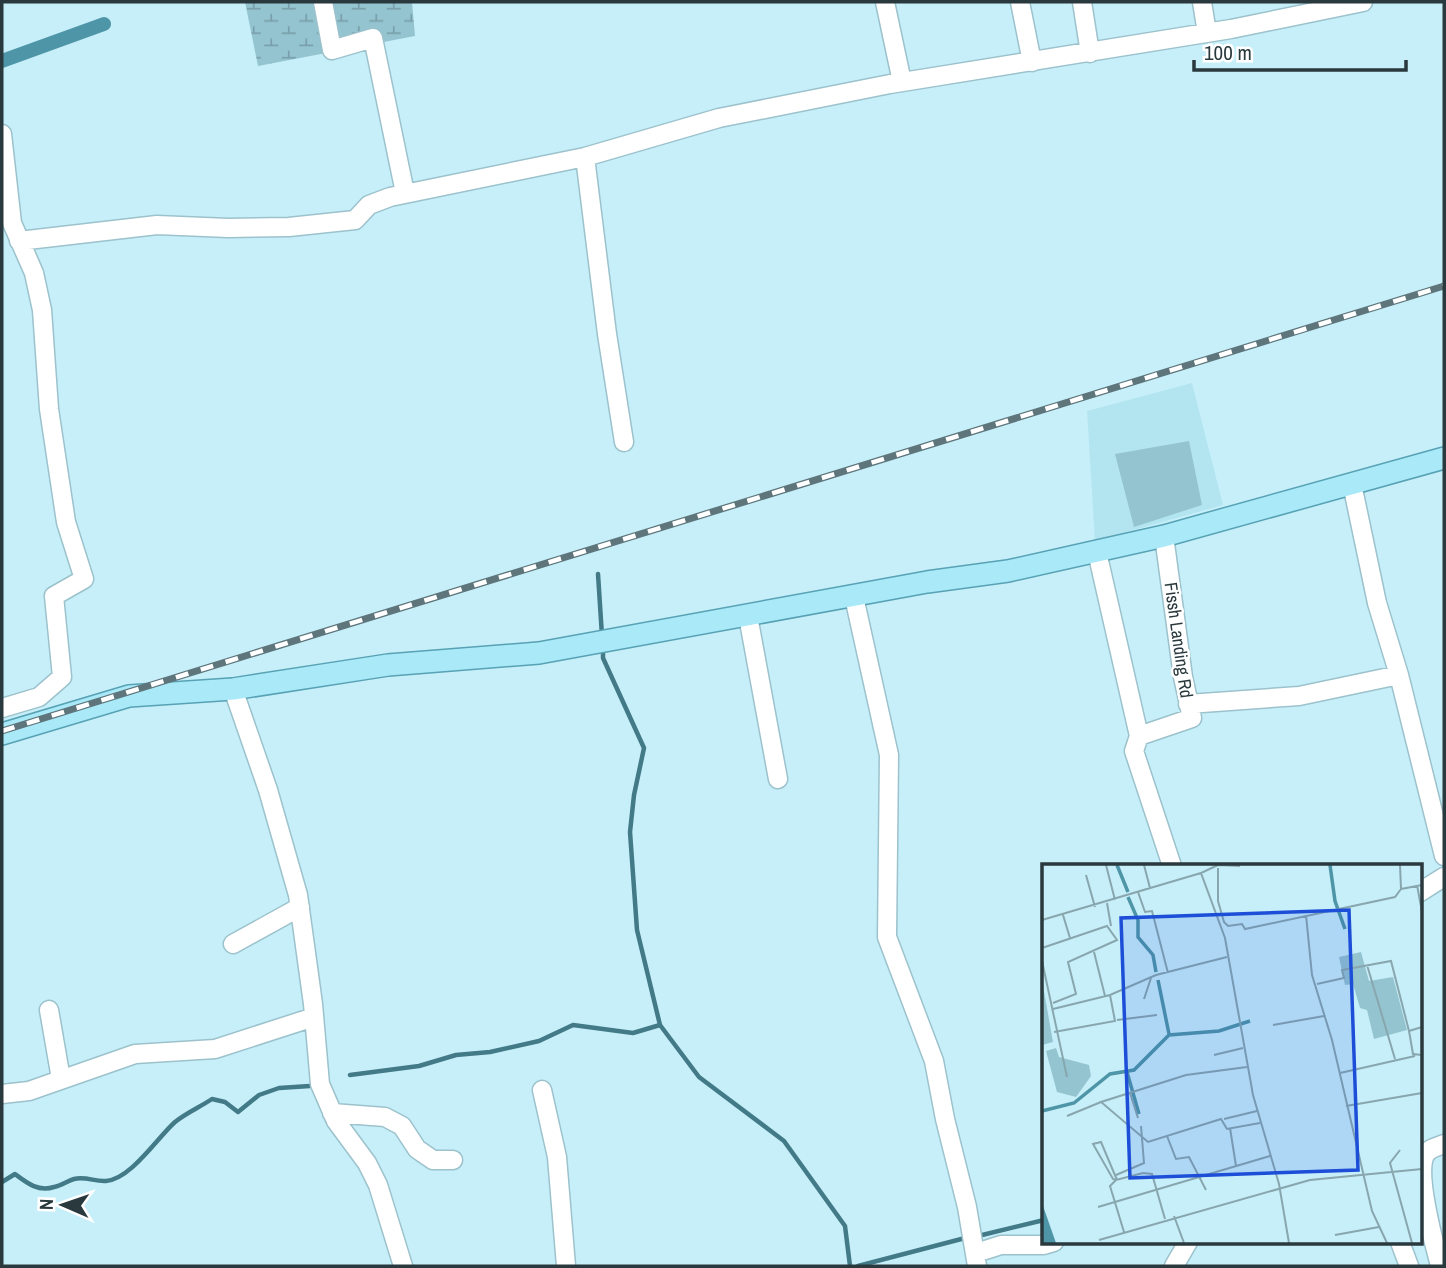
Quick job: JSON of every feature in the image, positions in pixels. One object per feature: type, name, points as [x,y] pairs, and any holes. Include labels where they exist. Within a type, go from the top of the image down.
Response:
[{"type":"main road","points":[[2,734],[128,696],[233,689],[388,665],[539,653],[927,582],[1008,571],[1164,536],[1444,458]]},
{"type":"street","points":[[323,2],[332,50],[373,38],[405,193]]},
{"type":"street","points":[[885,2],[902,82]]},
{"type":"street","points":[[1020,2],[1032,62]]},
{"type":"street","points":[[1082,2],[1090,53]]},
{"type":"street","points":[[1202,2],[1207,33]]},
{"type":"street","points":[[19,241],[157,225],[289,227],[355,220],[369,205],[405,193],[585,157],[719,118],[902,82],[1207,33],[1363,2]]},
{"type":"street","points":[[2,134],[12,223],[34,272],[41,310],[49,409],[66,522],[84,579],[54,596],[62,677],[38,697],[2,708]]},
{"type":"street","points":[[585,157],[607,334],[624,442]]},
{"type":"street","points":[[1352,484],[1377,603],[1399,675],[1444,856]]},
{"type":"street","name":"Fissh Landing Rd","points":[[1139,736],[1192,718],[1164,536]]},
{"type":"street","points":[[1097,552],[1139,736],[1135,756],[1171,864]]},
{"type":"street","points":[[854,597],[889,755],[887,937],[934,1061],[977,1260],[1000,1245],[1047,1244]]},
{"type":"street","points":[[748,616],[778,779]]},
{"type":"street","points":[[1188,704],[1299,696],[1399,675]]},
{"type":"street","points":[[233,689],[268,790],[300,907],[320,1084],[332,1113],[367,1163],[378,1185],[402,1266]]},
{"type":"street","points":[[1422,891],[1444,877]]},
{"type":"street","points":[[233,944],[300,907]]},
{"type":"street","points":[[49,1010],[61,1079]]},
{"type":"street","points":[[2,1094],[29,1091],[135,1054],[215,1049],[314,1017]]},
{"type":"street","points":[[542,1090],[557,1157],[566,1266]]},
{"type":"street","points":[[332,1113],[385,1117],[402,1126],[417,1149],[433,1160],[453,1160]]},
{"type":"street","points":[[1440,1266],[1424,1197],[1422,1168],[1425,1156],[1431,1149],[1444,1144]]},
{"type":"street","points":[[1174,1266],[1187,1244]]},
{"type":"street","points":[[1401,1244],[1409,1266]]},
{"type":"shaded area","points":[[1192,383],[1223,505],[1095,541],[1087,411]]},
{"type":"green space","points":[[245,2],[412,2],[415,36],[258,66]]},
{"type":"green space","points":[[1189,441],[1202,505],[1134,527],[1115,454]]},
{"type":"waterway","points":[[2,61],[104,24]]},
{"type":"waterway","points":[[598,574],[602,636]]},
{"type":"waterway","points":[[603,648],[603,658],[644,748],[634,795],[630,832],[637,930],[660,1025],[699,1077],[784,1141],[845,1226],[850,1266]]},
{"type":"waterway","points":[[350,1075],[419,1066],[456,1055],[490,1052],[539,1041],[573,1025],[633,1033],[660,1025]]},
{"type":"waterway","points":[[2,1182],[15,1174],[33,1186],[43,1188],[78,1178],[102,1181],[115,1179],[134,1166],[175,1122],[212,1099],[225,1102],[238,1112],[259,1095],[279,1088],[310,1086]]},
{"type":"waterway","points":[[978,1236],[1042,1220]]},
{"type":"waterway","points":[[858,1266],[969,1237]]},
{"type":"railway","points":[[2,731],[1444,286]]}]
